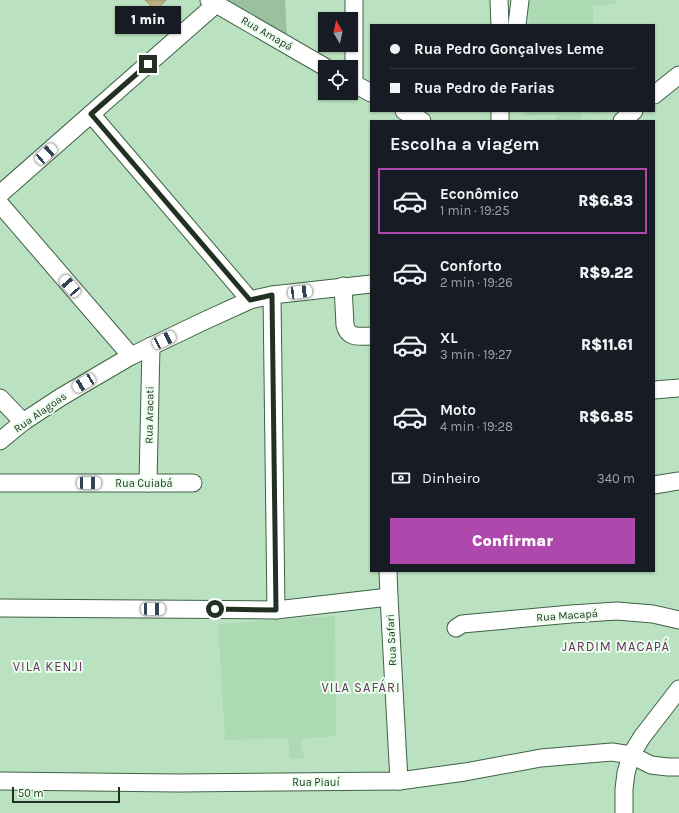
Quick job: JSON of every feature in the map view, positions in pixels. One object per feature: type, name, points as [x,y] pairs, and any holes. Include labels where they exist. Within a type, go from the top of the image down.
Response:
[{"type":"street","points":[[353,60],[354,0]]},
{"type":"street","points":[[499,0],[500,24]]},
{"type":"street","points":[[517,24],[520,0]]},
{"type":"street","points":[[0,194],[91,114],[212,2]]},
{"type":"street","name":"Rua Amapá","points":[[212,2],[318,63]]},
{"type":"street","points":[[655,94],[679,75]]},
{"type":"street","points":[[358,86],[370,92]]},
{"type":"street","points":[[406,112],[420,120]]},
{"type":"street","points":[[623,120],[633,112]]},
{"type":"street","points":[[91,114],[250,300]]},
{"type":"street","points":[[0,204],[131,356]]},
{"type":"street","name":"Rua Alagoas","points":[[0,441],[23,422],[61,397],[131,356],[250,300],[272,295],[370,284]]},
{"type":"street","points":[[343,286],[346,330],[348,333],[357,337],[370,336]]},
{"type":"street","points":[[272,295],[276,610]]},
{"type":"street","name":"Rua Aracati","points":[[148,483],[151,346]]},
{"type":"street","points":[[655,390],[679,388]]},
{"type":"street","points":[[0,398],[23,422]]},
{"type":"street","points":[[655,485],[679,481]]},
{"type":"street","name":"Rua Cuiabá","points":[[0,483],[193,483]]},
{"type":"street","name":"Rua Safari","points":[[388,572],[388,596],[399,781]]},
{"type":"street","points":[[0,608],[276,610],[388,596]]},
{"type":"street","name":"Rua Macapá","points":[[456,628],[462,624],[617,611],[654,614],[679,620]]},
{"type":"street","points":[[624,813],[624,789],[631,755],[642,737],[679,689]]},
{"type":"street","name":"Rua Piauí","points":[[0,781],[178,783],[399,781],[465,772],[541,758],[612,752],[631,755],[651,765],[679,768]]},
{"type":"shaded area","points":[[222,0],[285,0],[287,37]]},
{"type":"shaded area","points":[[528,0],[616,0],[616,4],[593,6],[593,24],[529,24]]},
{"type":"shaded area","points":[[525,112],[606,112],[606,114],[582,113],[581,120],[556,120],[556,115],[525,116]]},
{"type":"shaded area","points":[[335,616],[336,736],[301,739],[304,759],[290,759],[288,738],[225,740],[218,624]]},
{"type":"building","points":[[145,0],[166,0],[156,11]]},
{"type":"district","name":"JARDIM MACAPÁ","points":[[616,646]]},
{"type":"district","name":"VILA KENJI","points":[[48,666]]},
{"type":"district","name":"VILA SAFÁRI","points":[[361,687]]},
{"type":"route","points":[[148,64],[91,114],[250,300],[272,295],[276,610],[215,609]]}]
